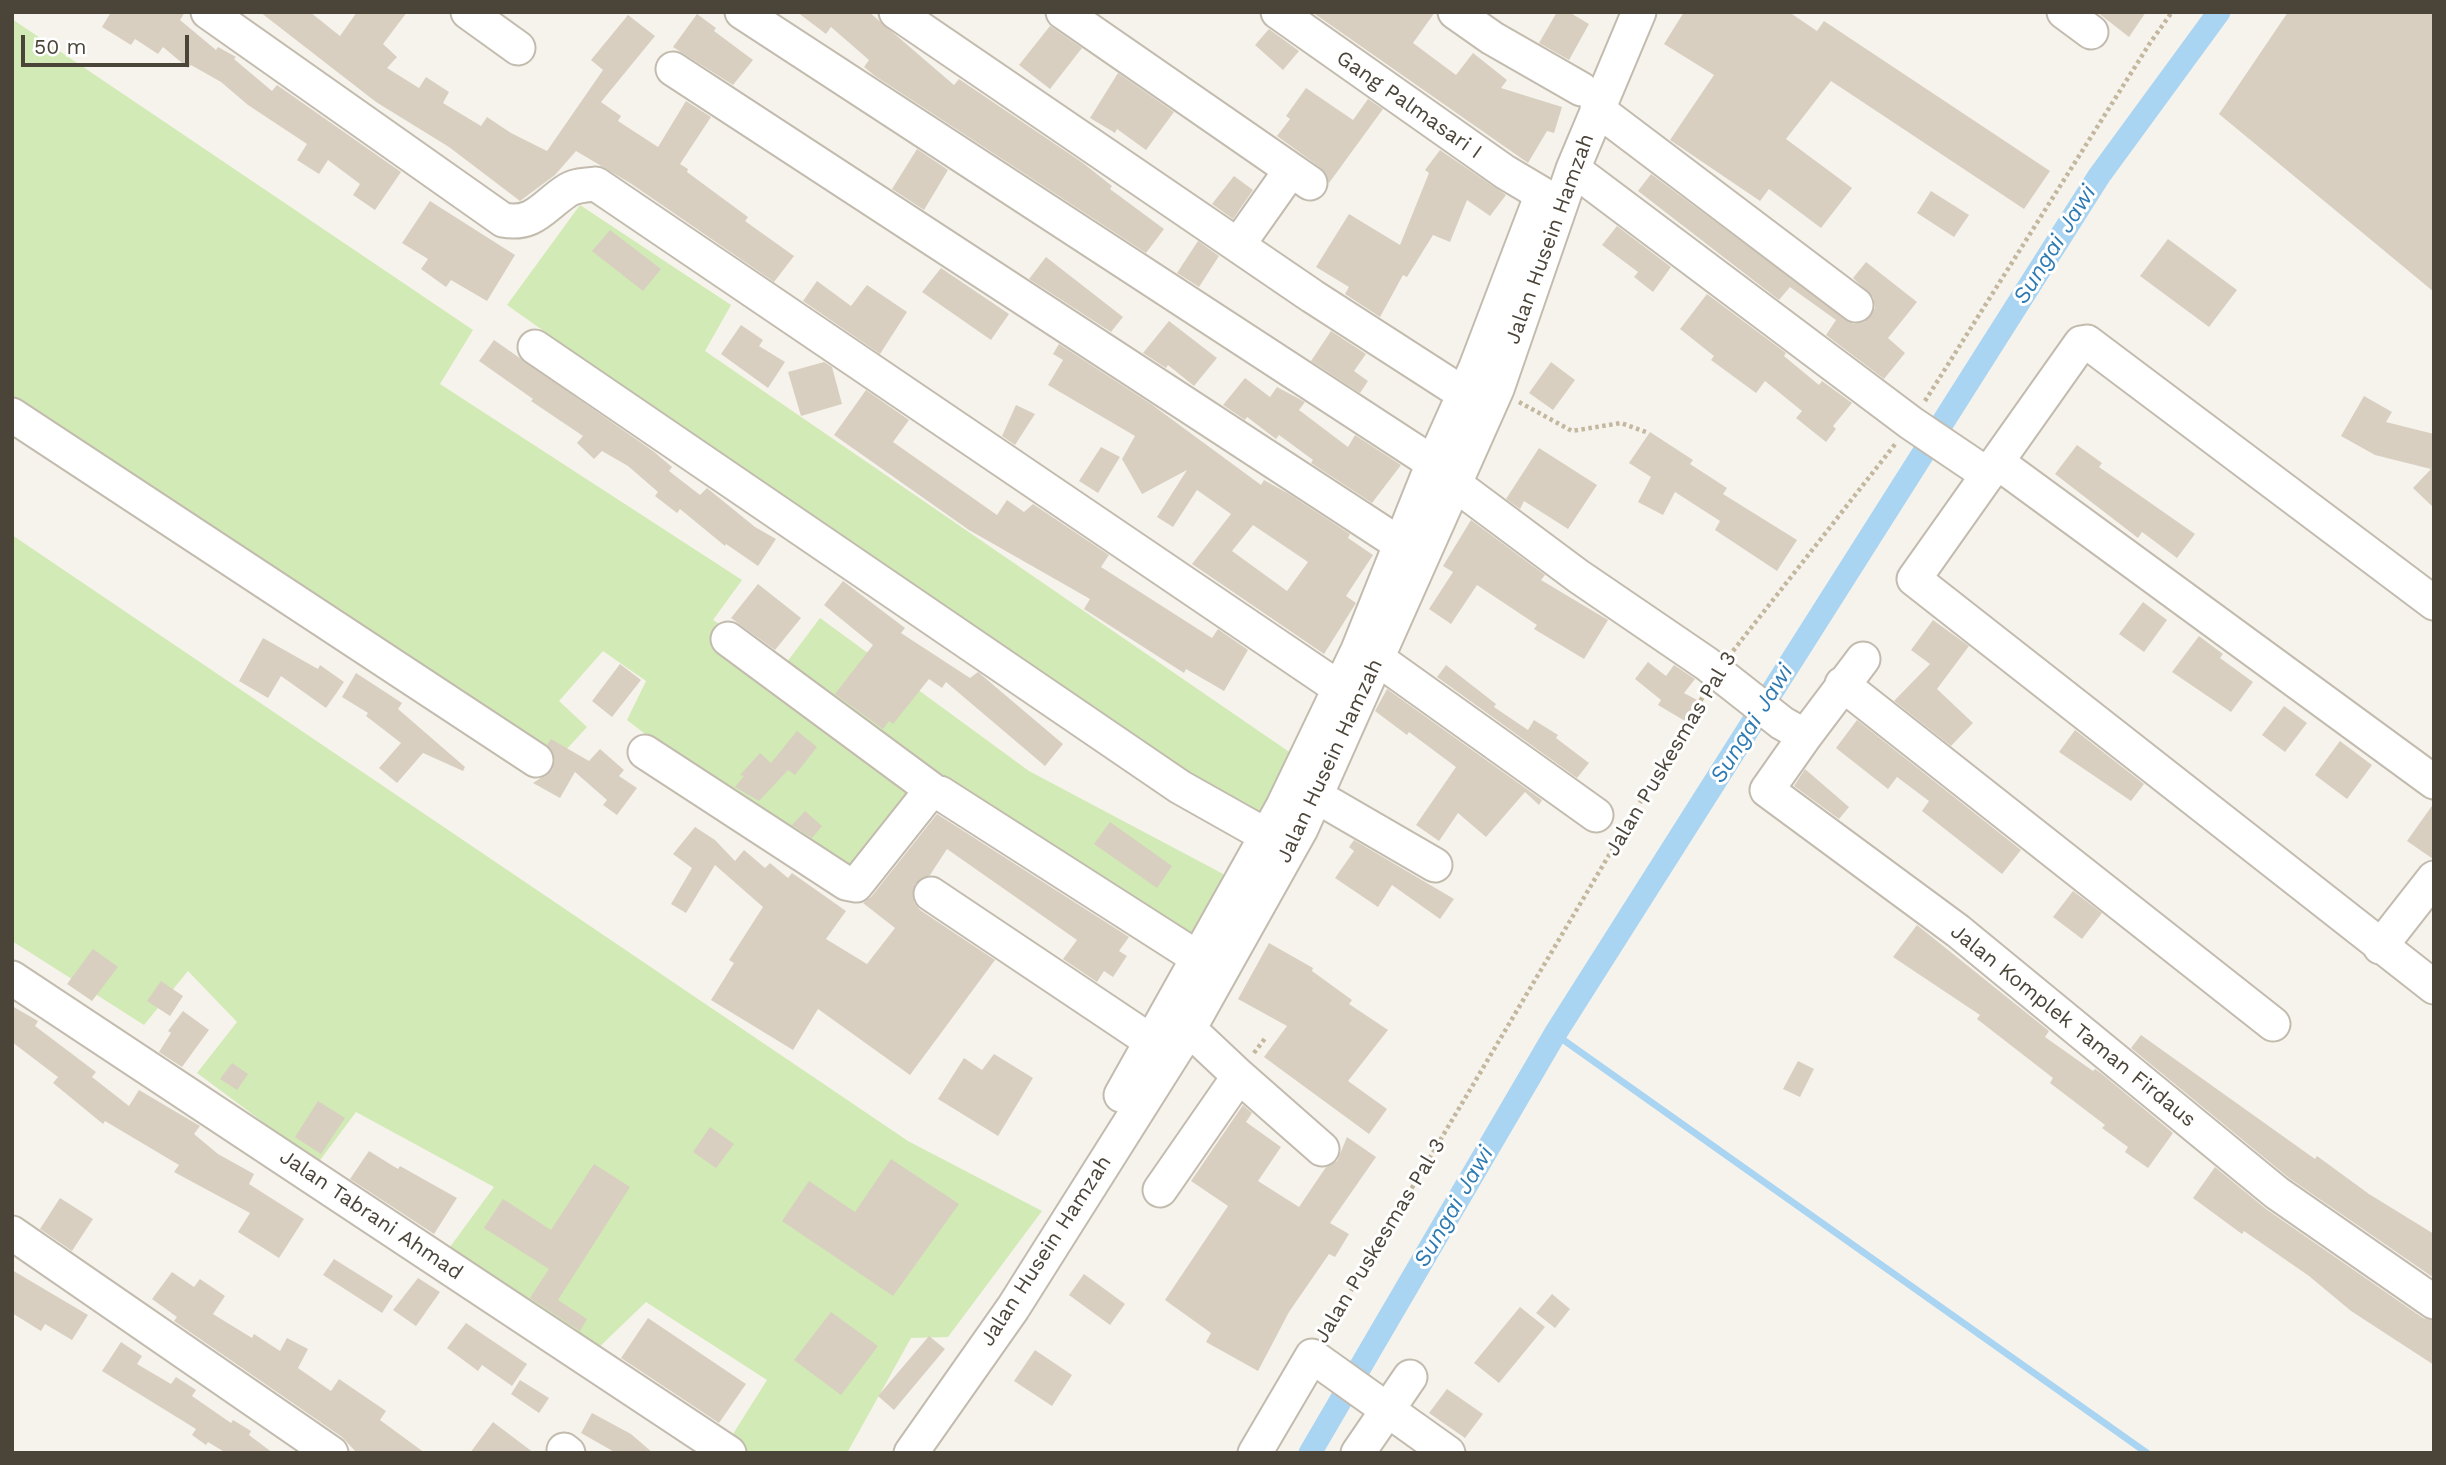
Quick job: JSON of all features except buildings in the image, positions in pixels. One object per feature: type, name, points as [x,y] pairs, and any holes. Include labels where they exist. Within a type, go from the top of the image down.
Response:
[{"type":"street","points":[[208,12],[503,220],[531,219],[565,192],[579,185],[596,184],[1339,688]]},
{"type":"street","points":[[468,12],[518,48]]},
{"type":"street","points":[[741,12],[1444,474],[1577,576],[1794,729],[1842,684],[1863,659]]},
{"type":"street","points":[[896,12],[1238,245],[1484,382]]},
{"type":"street","points":[[1063,12],[1300,177],[1238,245]]},
{"type":"street","name":"Gang Palmasari I","points":[[1278,12],[1505,172],[1542,194]]},
{"type":"street","points":[[1455,12],[1589,99],[1856,304]]},
{"type":"street","name":"Jalan Husein Hamzah","points":[[884,1453],[1001,1285],[1152,1042],[1288,854],[1378,659],[1444,474],[1573,169],[1612,12]]},
{"type":"street","name":"Jalan Husein Hamzah","points":[[1484,382],[1542,194],[1589,99],[1639,12]]},
{"type":"street","points":[[2064,12],[2091,32]]},
{"type":"street","points":[[673,69],[1400,544]]},
{"type":"street","points":[[1573,169],[1959,458],[1992,468],[2434,782]]},
{"type":"street","points":[[2434,603],[2087,342],[2081,343],[1914,579],[2434,987]]},
{"type":"street","points":[[535,347],[1181,786],[1267,835]]},
{"type":"street","points":[[12,415],[536,760]]},
{"type":"street","name":"Jalan Husein Hamzah","points":[[911,1453],[1013,1308],[1189,1029],[1210,965],[1267,835],[1358,650],[1400,544],[1444,474]]},
{"type":"street","points":[[728,639],[935,792],[1210,965]]},
{"type":"street","points":[[1378,659],[1596,815]]},
{"type":"street","points":[[1842,684],[2273,1024]]},
{"type":"street","name":"Jalan Komplek Taman Firdaus","points":[[1794,729],[1767,790],[1958,931],[2277,1193],[2434,1302]]},
{"type":"street","points":[[645,752],[846,883],[856,885],[929,793],[935,792]]},
{"type":"street","points":[[1316,796],[1435,865]]},
{"type":"street","points":[[2380,947],[2434,878]]},
{"type":"street","points":[[931,894],[1152,1042]]},
{"type":"street","name":"Jalan Tabrani Ahmad","points":[[12,978],[729,1453]]},
{"type":"street","points":[[1189,1029],[1322,1149]]},
{"type":"street","points":[[1160,1190],[1239,1076]]},
{"type":"street","points":[[12,1233],[331,1453]]},
{"type":"street","points":[[1319,1361],[1390,1409],[1448,1453]]},
{"type":"street","name":"Jalan Puskesmas Pal 3","points":[[1255,1453],[1319,1361]]},
{"type":"street","points":[[1358,1453],[1410,1377]]},
{"type":"path","name":"Jalan Puskesmas Pal 3","points":[[1319,1361],[1726,680],[1917,427],[2143,54],[2172,12]]},
{"type":"path","points":[[1484,382],[1572,431],[1621,423],[1646,432]]},
{"type":"green space","points":[[12,19],[473,330],[440,384],[742,580],[713,620],[784,666],[820,618],[1029,771],[1259,893],[1217,968],[932,783],[846,883],[778,837],[627,720],[646,681],[603,651],[559,701],[587,727],[552,765],[12,404]]},
{"type":"green space","points":[[580,205],[731,305],[705,351],[1301,760],[1262,838],[507,305]]},
{"type":"green space","points":[[12,535],[908,1141],[1042,1211],[948,1337],[911,1338],[847,1453],[739,1453],[726,1445],[767,1380],[646,1302],[591,1355],[447,1251],[494,1187],[356,1112],[318,1163],[197,1073],[237,1022],[188,971],[144,1025],[12,941]]},
{"type":"waterway","name":"Sungai Jawi","points":[[1310,1453],[1555,1034],[2099,176],[2219,12]]},
{"type":"waterway","points":[[1555,1034],[2147,1453]]}]
